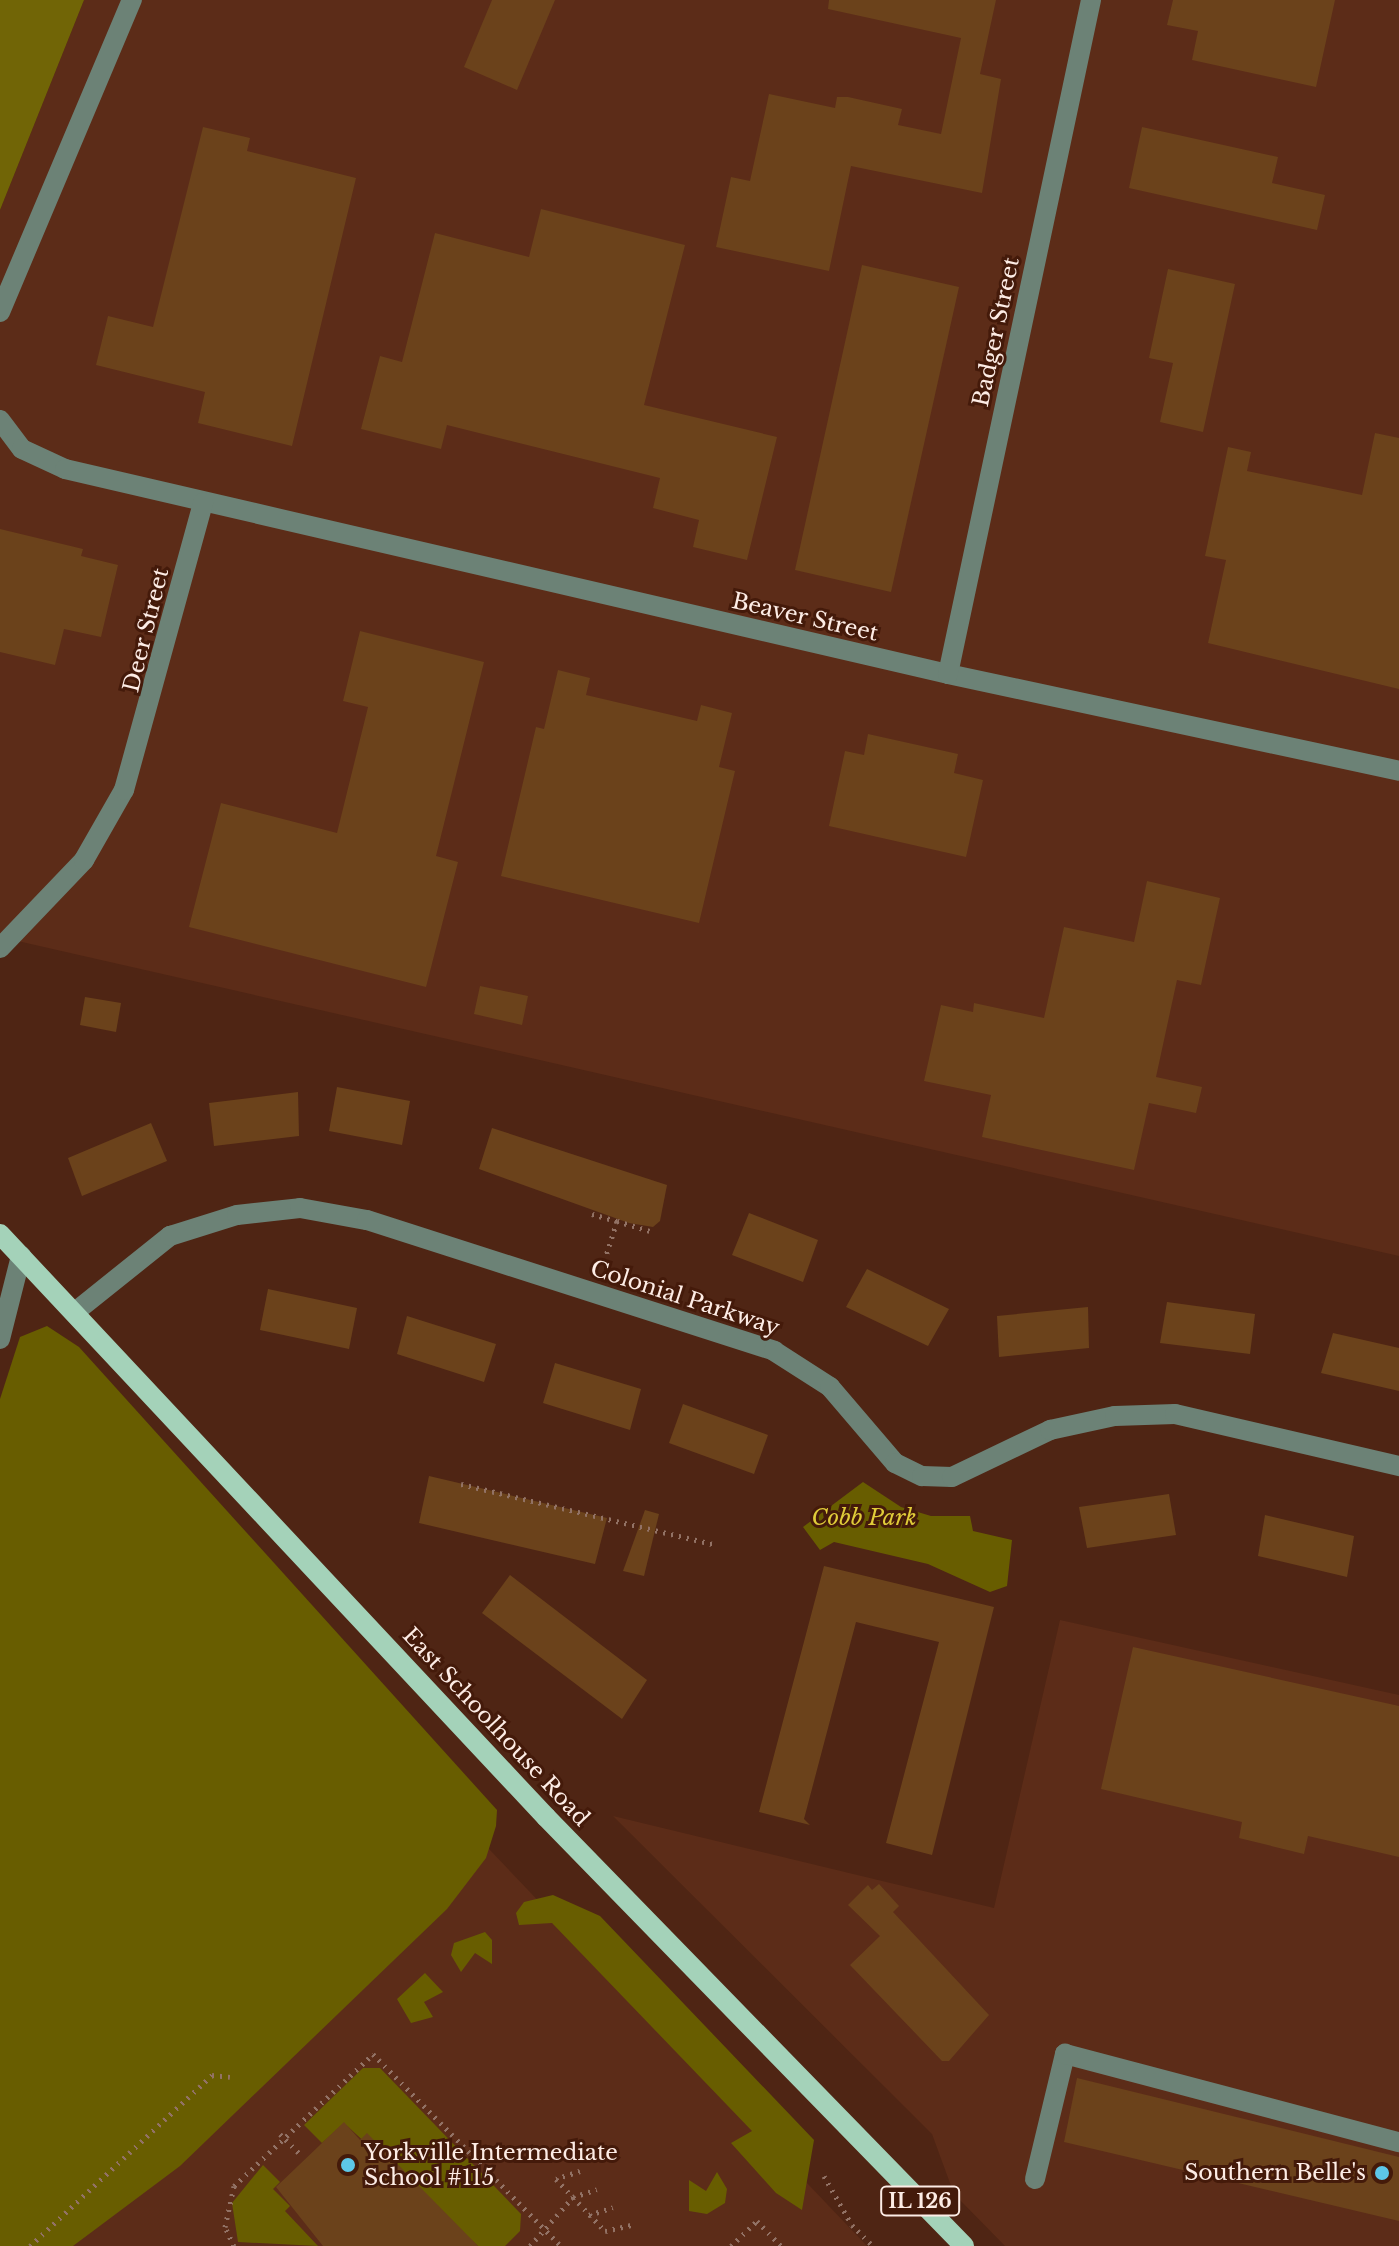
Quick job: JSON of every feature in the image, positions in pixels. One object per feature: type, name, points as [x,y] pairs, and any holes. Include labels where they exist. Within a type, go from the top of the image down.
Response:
[{"type":"main road","name":"East Schoolhouse Road","points":[[0,1234],[535,1806],[964,2246]]},
{"type":"street","points":[[0,312],[132,0]]},
{"type":"street","name":"Badger Street","points":[[948,674],[1091,0]]},
{"type":"street","points":[[0,420],[22,449],[65,469],[203,503]]},
{"type":"street","name":"Beaver Street","points":[[203,503],[948,674],[1399,771]]},
{"type":"street","name":"Deer Street","points":[[0,948],[84,860],[124,790],[203,503]]},
{"type":"street","name":"Colonial Parkway","points":[[75,1312],[170,1236],[237,1215],[300,1208],[367,1220],[774,1351],[830,1387],[895,1463],[922,1476],[952,1477],[1050,1430],[1115,1416],[1162,1414],[1399,1466]]},
{"type":"street","points":[[0,1339],[21,1256]]},
{"type":"street","points":[[1035,2179],[1065,2054],[1399,2142]]},
{"type":"path","points":[[592,1214],[650,1231]]},
{"type":"path","points":[[604,1262],[613,1219]]},
{"type":"path","points":[[461,1484],[717,1545]]},
{"type":"path","points":[[234,2246],[225,2227],[229,2194],[282,2136],[373,2054],[561,2246]]},
{"type":"path","points":[[30,2246],[212,2075],[230,2077]]},
{"type":"path","points":[[282,2136],[301,2155]]},
{"type":"path","points":[[580,2171],[556,2179],[605,2231],[632,2225]]},
{"type":"path","points":[[824,2176],[852,2225],[873,2246]]},
{"type":"path","points":[[530,2246],[573,2197],[597,2189]]},
{"type":"path","points":[[589,2215],[613,2207]]},
{"type":"path","points":[[731,2246],[757,2221],[781,2246]]},
{"type":"shaded area","points":[[0,0],[84,0],[0,210]]},
{"type":"shaded area","points":[[84,0],[1399,0],[1399,1256],[0,937],[0,210]]},
{"type":"shaded area","points":[[53,1391],[867,2246],[0,2246]]},
{"type":"shaded area","points":[[1060,1620],[1399,1695],[1399,2246],[1005,2246],[954,2194],[932,2134],[613,1816],[994,1908]]},
{"type":"green space","points":[[47,1326],[79,1347],[497,1810],[496,1826],[486,1858],[447,1909],[180,2166],[73,2246],[0,2246],[0,1399],[20,1337]]},
{"type":"green space","name":"Cobb Park","points":[[863,1482],[901,1507],[931,1516],[970,1516],[973,1531],[1012,1540],[1007,1586],[990,1592],[928,1564],[834,1542],[820,1550],[803,1527]]},
{"type":"green space","points":[[553,1895],[600,1916],[814,2140],[802,2210],[776,2193],[731,2143],[752,2131],[552,1923],[519,1925],[516,1913],[524,1902]]},
{"type":"green space","points":[[485,1932],[492,1940],[492,1964],[475,1953],[461,1972],[451,1955],[454,1943]]},
{"type":"green space","points":[[425,1973],[443,1992],[424,2002],[433,2017],[411,2023],[397,1999]]},
{"type":"green space","points":[[363,2068],[380,2068],[521,2214],[520,2231],[505,2246],[478,2246],[344,2123],[322,2143],[304,2125]]},
{"type":"green space","points":[[263,2165],[280,2182],[273,2189],[290,2206],[285,2211],[318,2246],[238,2242],[232,2203]]},
{"type":"green space","points":[[717,2172],[727,2189],[725,2203],[707,2214],[689,2211],[689,2180],[706,2191]]},
{"type":"building","points":[[492,0],[555,0],[517,90],[464,67]]},
{"type":"building","points":[[829,0],[996,0],[980,74],[1001,79],[982,193],[851,166],[829,271],[716,247],[731,177],[750,181],[769,94],[835,108],[837,97],[848,97],[902,109],[898,125],[941,134],[961,38],[828,9]]},
{"type":"building","points":[[1173,0],[1335,0],[1316,87],[1192,60],[1198,31],[1167,25]]},
{"type":"building","points":[[203,127],[250,138],[247,151],[356,178],[292,446],[198,423],[205,392],[96,365],[108,316],[153,327]]},
{"type":"building","points":[[1142,127],[1278,157],[1272,183],[1325,195],[1317,230],[1129,188]]},
{"type":"building","points":[[541,209],[685,245],[644,405],[777,437],[747,560],[693,547],[699,520],[653,508],[660,478],[447,425],[441,449],[361,429],[380,356],[402,362],[435,233],[529,257]]},
{"type":"building","points":[[862,265],[959,287],[891,592],[795,570]]},
{"type":"building","points":[[1168,269],[1235,284],[1203,432],[1160,422],[1173,363],[1149,358]]},
{"type":"building","points":[[1375,433],[1399,438],[1399,689],[1208,643],[1226,560],[1205,556],[1228,447],[1251,452],[1247,471],[1362,495]]},
{"type":"building","points":[[0,529],[83,549],[81,556],[118,565],[101,637],[64,629],[55,665],[0,652]]},
{"type":"building","points":[[360,631],[484,662],[436,856],[458,862],[426,987],[189,927],[221,803],[337,833],[368,707],[343,701]]},
{"type":"building","points":[[558,670],[590,678],[586,695],[697,721],[701,705],[732,713],[719,767],[735,771],[699,923],[501,876],[536,727],[544,729]]},
{"type":"building","points":[[868,734],[958,754],[954,773],[983,780],[966,857],[829,826],[845,751],[864,755]]},
{"type":"building","points":[[1147,881],[1220,898],[1201,985],[1177,980],[1156,1077],[1202,1087],[1196,1113],[1149,1103],[1134,1170],[982,1137],[991,1095],[924,1081],[941,1005],[973,1012],[974,1003],[1044,1018],[1064,927],[1134,942]]},
{"type":"building","points":[[480,986],[528,996],[522,1025],[474,1014]]},
{"type":"building","points":[[85,997],[121,1003],[116,1032],[80,1025]]},
{"type":"building","points":[[337,1087],[410,1101],[402,1145],[329,1131]]},
{"type":"building","points":[[298,1092],[299,1136],[214,1146],[209,1103]]},
{"type":"building","points":[[151,1123],[167,1161],[82,1196],[68,1158]]},
{"type":"building","points":[[492,1128],[667,1185],[660,1221],[653,1227],[629,1223],[479,1169]]},
{"type":"building","points":[[749,1213],[818,1240],[803,1282],[732,1255]]},
{"type":"building","points":[[867,1269],[949,1309],[928,1346],[846,1307]]},
{"type":"building","points":[[268,1289],[357,1308],[349,1349],[260,1330]]},
{"type":"building","points":[[1167,1302],[1255,1314],[1250,1354],[1160,1343]]},
{"type":"building","points":[[1088,1307],[1089,1348],[999,1357],[997,1316]]},
{"type":"building","points":[[407,1316],[496,1344],[484,1382],[397,1354]]},
{"type":"building","points":[[1333,1333],[1399,1348],[1399,1391],[1321,1373]]},
{"type":"building","points":[[555,1363],[641,1389],[630,1430],[543,1403]]},
{"type":"building","points":[[683,1404],[768,1435],[754,1474],[669,1443]]},
{"type":"building","points":[[429,1476],[607,1518],[595,1564],[419,1523]]},
{"type":"building","points":[[1169,1494],[1176,1535],[1087,1548],[1079,1507]]},
{"type":"building","points":[[645,1510],[659,1514],[644,1576],[623,1571]]},
{"type":"building","points":[[1265,1515],[1354,1536],[1347,1577],[1258,1556]]},
{"type":"building","points":[[824,1566],[994,1607],[932,1855],[886,1843],[939,1642],[856,1622],[804,1819],[810,1825],[759,1812]]},
{"type":"building","points":[[510,1575],[647,1680],[622,1719],[482,1613]]},
{"type":"building","points":[[1133,1647],[1399,1706],[1399,1857],[1308,1836],[1304,1854],[1239,1838],[1242,1822],[1101,1789]]},
{"type":"building","points":[[879,1884],[899,1906],[893,1912],[989,2015],[949,2061],[942,2061],[850,1965],[880,1936],[848,1905],[868,1885],[872,1890]]},
{"type":"building","points":[[1077,2078],[1399,2157],[1399,2221],[1064,2142]]},
{"type":"building","name":"Yorkville Intermediate School #115","points":[[344,2122],[360,2140],[367,2133],[478,2246],[323,2246],[276,2187]]},
{"type":"place","name":"Yorkville Intermediate School #115","points":[[348,2165]]},
{"type":"place","name":"Southern Belle's","points":[[1382,2173]]}]
